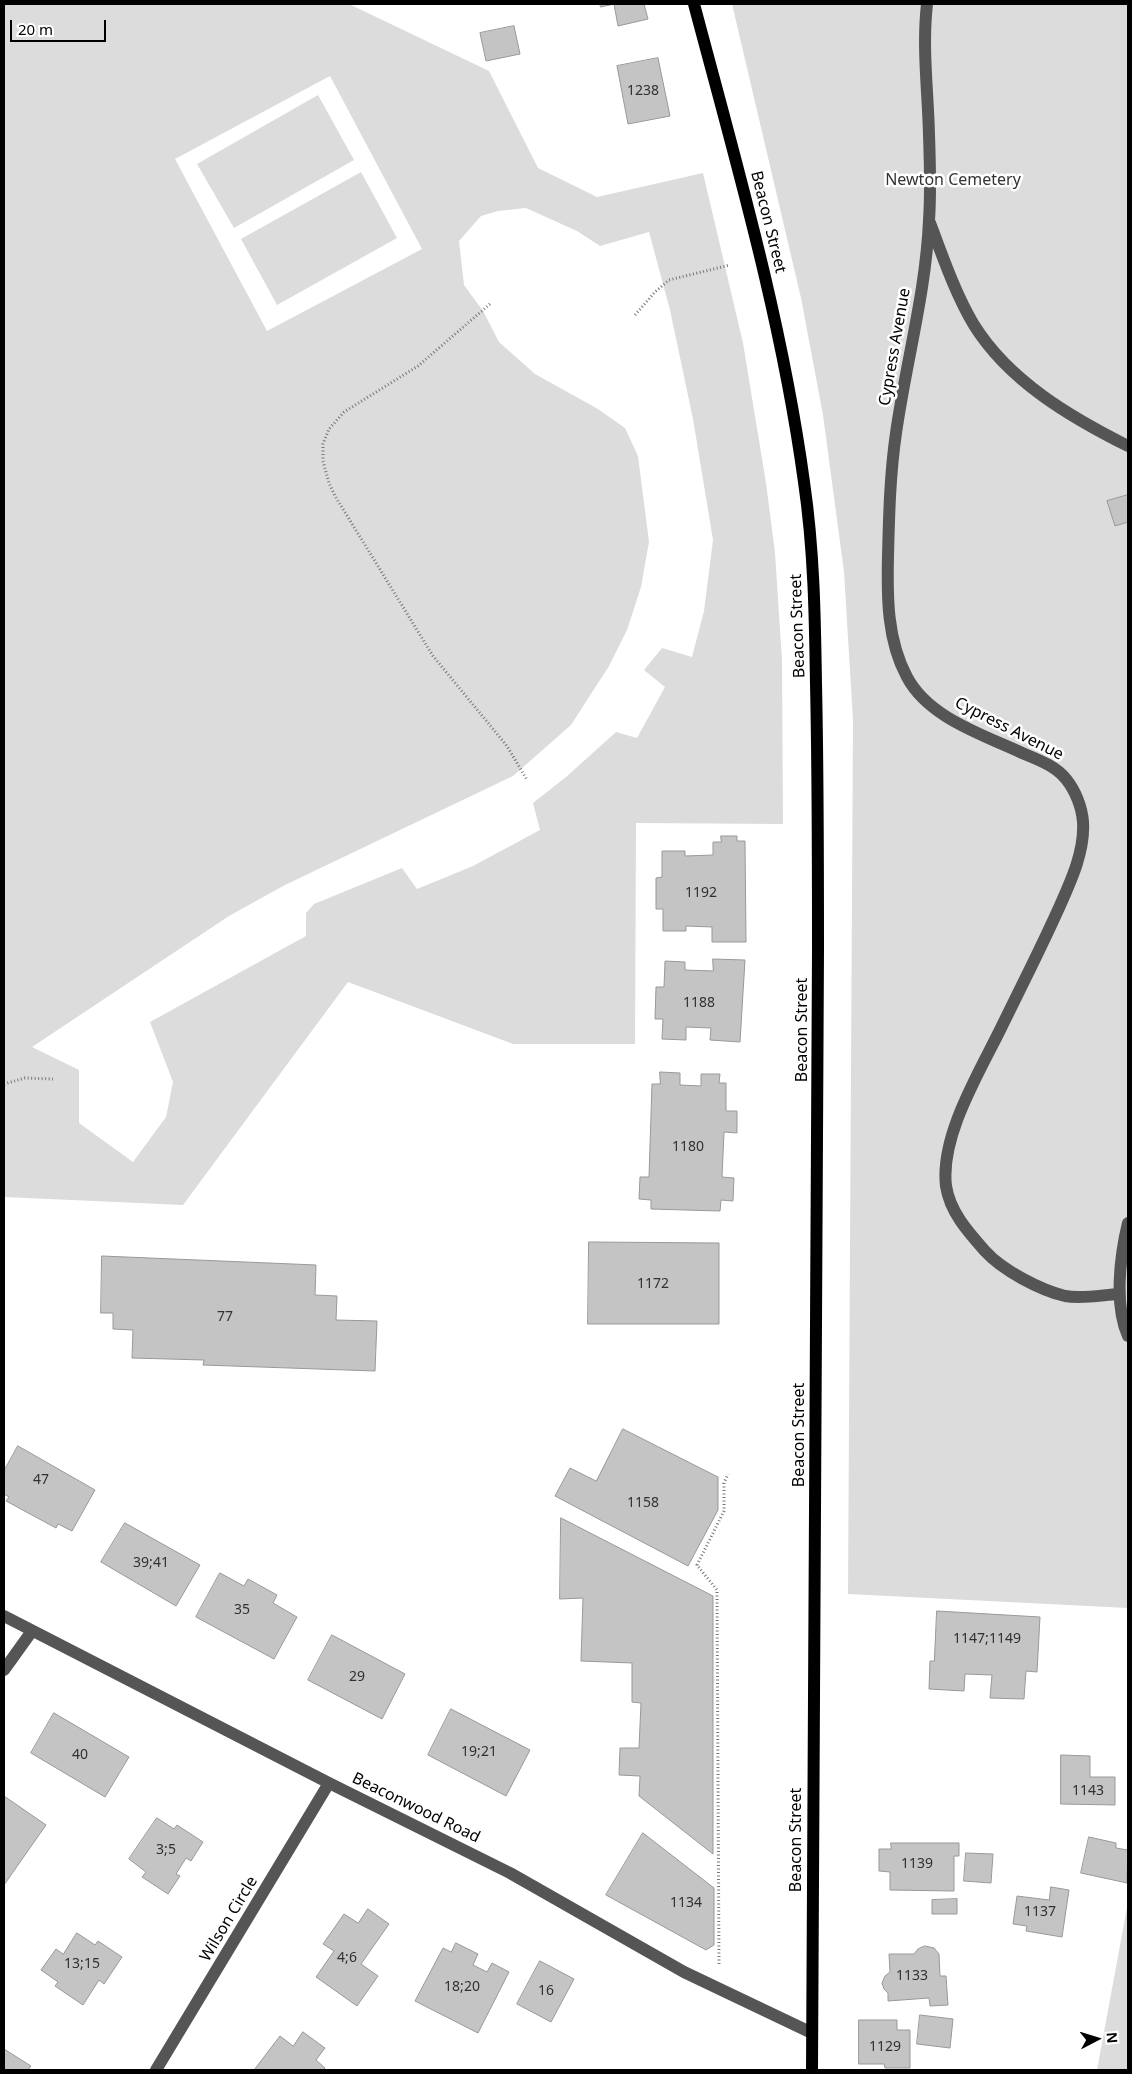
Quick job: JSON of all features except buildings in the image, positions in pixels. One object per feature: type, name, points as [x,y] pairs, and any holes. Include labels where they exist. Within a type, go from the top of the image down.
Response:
[{"type":"main road","name":"Beacon Street","points":[[694,4],[753,223],[777,326],[804,482],[814,575],[818,774],[818,960],[812,2070]]},
{"type":"street","name":"Cypress Avenue","points":[[927,4],[924,53],[929,134],[929,221],[921,300],[897,430],[889,489],[889,618],[896,651],[908,680],[927,703],[954,721],[1047,763],[1065,776],[1075,793],[1083,820],[1082,845],[1071,880],[1041,947],[958,1117],[945,1158],[946,1190],[961,1225],[993,1260],[1024,1278],[1066,1296],[1088,1297],[1119,1294]]},
{"type":"street","points":[[929,221],[953,282],[970,316],[1000,360],[1051,402],[1128,446]]},
{"type":"street","points":[[1128,1223],[1119,1294],[1124,1327],[1128,1336]]},
{"type":"street","name":"Beaconwood Road","points":[[4,1616],[330,1784],[510,1873],[684,1972],[812,2033]]},
{"type":"street","points":[[4,1670],[32,1631]]},
{"type":"street","name":"Wilson Circle","points":[[156,2070],[330,1784]]},
{"type":"path","points":[[636,315],[656,292],[670,280],[730,265]]},
{"type":"path","points":[[490,304],[418,366],[344,412],[329,429],[322,444],[329,483],[335,496],[433,656],[507,746],[527,780]]},
{"type":"path","points":[[4,1084],[25,1078],[53,1079]]},
{"type":"path","points":[[719,1965],[717,1590],[697,1565],[724,1511],[724,1483],[728,1474]]},
{"type":"green space","points":[[4,4],[349,4],[489,71],[538,168],[597,197],[703,173],[743,343],[766,483],[775,553],[782,660],[783,824],[636,823],[635,1044],[513,1044],[348,982],[183,1205],[4,1197]],"holes":[[[330,76],[422,249],[267,331],[175,159]],[[526,208],[577,231],[600,246],[649,232],[670,310],[693,419],[713,540],[704,611],[692,657],[662,648],[644,670],[665,687],[637,738],[616,732],[566,777],[533,803],[540,830],[473,866],[417,889],[402,868],[314,904],[306,913],[306,936],[150,1022],[173,1082],[166,1117],[133,1162],[79,1123],[79,1070],[32,1047],[229,916],[285,885],[513,776],[571,725],[609,666],[627,630],[641,587],[649,542],[638,456],[625,428],[598,409],[535,374],[499,342],[483,311],[464,285],[459,241],[481,216],[498,211]]]},
{"type":"green space","name":"Newton Cemetery","points":[[732,4],[1128,4],[1128,1608],[848,1594],[853,720],[844,572],[823,415],[801,298]]},
{"type":"green space","points":[[318,95],[354,160],[234,228],[197,164]]},
{"type":"green space","points":[[361,172],[397,238],[277,305],[241,239]]},
{"type":"green space","points":[[1128,1902],[1128,2070],[1097,2070]]}]
